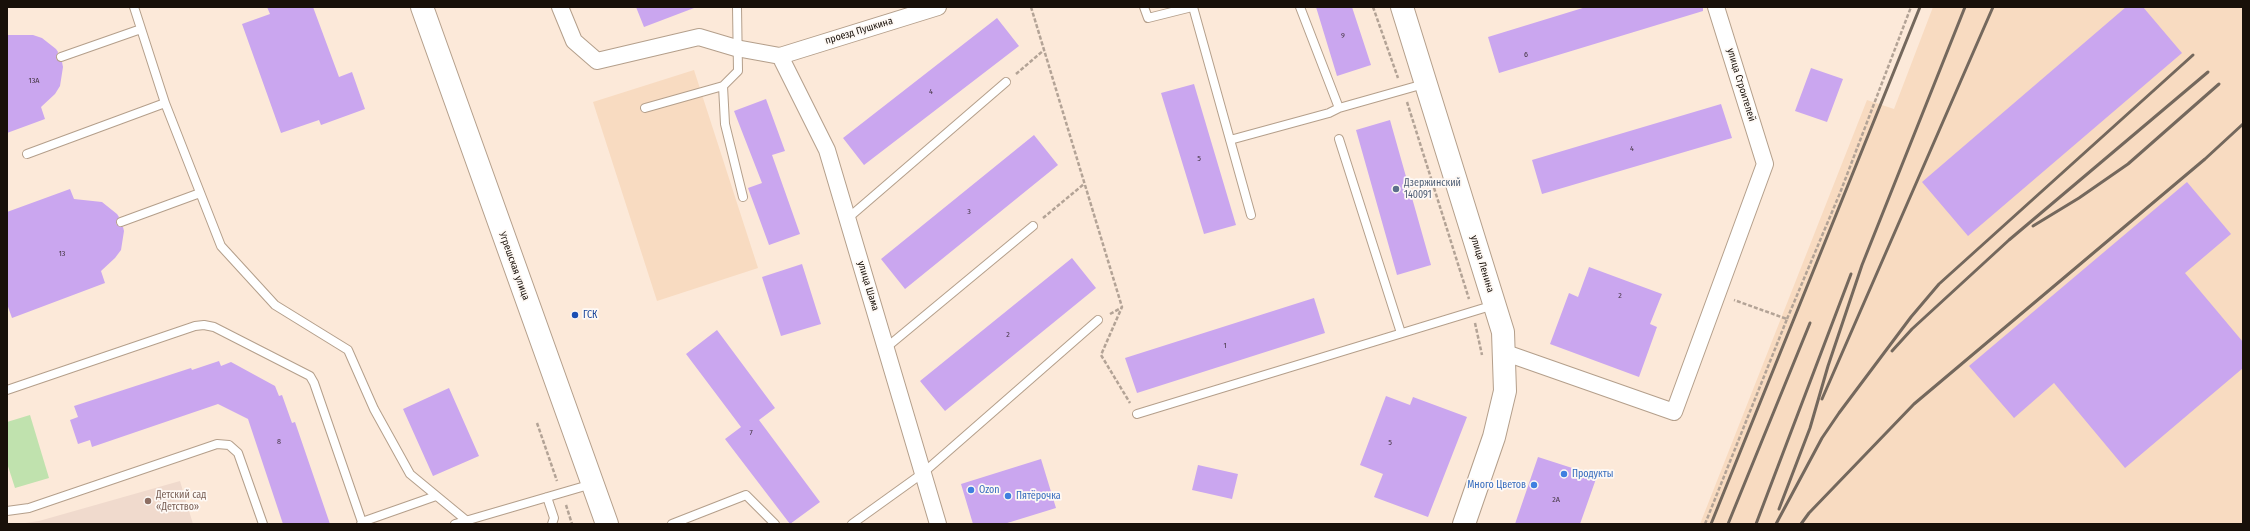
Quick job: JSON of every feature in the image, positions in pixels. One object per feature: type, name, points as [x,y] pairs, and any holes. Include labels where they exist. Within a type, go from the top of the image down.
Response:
[{"type":"main road","name":"Угрешская улица","points":[[422,7],[607,524]]},
{"type":"main road","name":"улица Ленина","points":[[1402,7],[1427,83],[1503,332],[1505,391],[1494,437],[1464,524]]},
{"type":"street","points":[[560,7],[574,41],[597,61],[700,37],[736,48],[780,56]]},
{"type":"street","name":"проезд Пушкина","points":[[780,56],[938,7]]},
{"type":"street","name":"улица Строителей","points":[[1716,7],[1765,164],[1717,294]]},
{"type":"street","name":"улица Шама","points":[[780,56],[827,150],[887,347],[938,524]]},
{"type":"street","points":[[1503,352],[1674,412],[1717,294]]},
{"type":"lane","points":[[134,7],[165,103],[221,246],[275,305],[348,350],[374,409],[410,474],[466,521]]},
{"type":"lane","points":[[645,108],[723,86],[738,71],[736,48],[737,7]]},
{"type":"lane","points":[[1144,7],[1148,18],[1192,7],[1251,215]]},
{"type":"lane","points":[[1300,7],[1339,108]]},
{"type":"lane","points":[[61,57],[141,29]]},
{"type":"lane","points":[[847,219],[1006,82]]},
{"type":"lane","points":[[1230,140],[1328,114],[1339,108],[1427,83]]},
{"type":"lane","points":[[723,86],[725,124],[743,197]]},
{"type":"lane","points":[[27,154],[165,103]]},
{"type":"lane","points":[[1339,140],[1401,333]]},
{"type":"lane","points":[[121,222],[200,193]]},
{"type":"lane","points":[[887,347],[1032,226]]},
{"type":"lane","points":[[1137,414],[1494,305]]},
{"type":"lane","points":[[852,524],[923,473],[1098,320]]},
{"type":"lane","points":[[7,390],[195,326],[204,325],[214,327],[310,376],[314,383],[361,523],[436,496]]},
{"type":"lane","points":[[7,511],[29,508],[217,444],[229,445],[238,453],[263,524]]},
{"type":"lane","points":[[455,524],[593,484]]},
{"type":"lane","points":[[672,524],[746,495],[775,524]]},
{"type":"lane","points":[[548,497],[554,518],[552,524]]},
{"type":"path","points":[[1031,7],[1122,307],[1101,355],[1137,414]]},
{"type":"path","points":[[1372,7],[1403,90],[1473,312],[1483,358]]},
{"type":"path","points":[[1705,524],[1787,319],[1840,193],[1911,7]]},
{"type":"path","points":[[1006,82],[1044,50]]},
{"type":"path","points":[[1032,226],[1084,184]]},
{"type":"path","points":[[1717,294],[1787,319]]},
{"type":"path","points":[[537,423],[572,524]]},
{"type":"shaded area","points":[[1933,7],[2243,7],[2243,524],[1700,524],[1867,100],[1894,109]]},
{"type":"shaded area","points":[[694,70],[758,268],[657,301],[593,102]]},
{"type":"shaded area","name":"Детский сад «Детство»","points":[[180,481],[193,524],[18,524],[39,521]]},
{"type":"green space","points":[[30,415],[49,478],[15,488],[7,463],[7,422]]},
{"type":"building","points":[[267,7],[313,7],[339,77],[352,72],[365,109],[321,125],[319,120],[281,133],[242,24],[270,14]]},
{"type":"building","points":[[636,7],[694,7],[694,8],[644,27]]},
{"type":"building","points":[[1316,7],[1352,7],[1371,65],[1337,76]]},
{"type":"building","points":[[1586,7],[1703,7],[1703,11],[1499,73],[1488,37]]},
{"type":"building","points":[[2126,7],[2143,7],[2182,53],[1968,236],[1922,182]]},
{"type":"building","points":[[997,18],[1019,46],[864,165],[843,138]]},
{"type":"building","points":[[7,35],[33,35],[42,38],[56,49],[58,52],[56,59],[62,62],[63,67],[60,86],[55,94],[41,107],[45,119],[7,133]]},
{"type":"building","points":[[1811,68],[1843,79],[1827,122],[1795,111]]},
{"type":"building","points":[[1194,84],[1236,225],[1204,234],[1161,93]]},
{"type":"building","points":[[766,99],[785,151],[772,155],[800,234],[769,245],[748,188],[762,183],[734,111]]},
{"type":"building","points":[[1721,104],[1732,138],[1542,194],[1532,160]]},
{"type":"building","points":[[1390,120],[1431,265],[1397,275],[1356,130]]},
{"type":"building","points":[[1034,135],[1058,165],[905,289],[881,259]]},
{"type":"building","points":[[2187,182],[2231,234],[2185,273],[2243,342],[2243,368],[2125,468],[2054,383],[2014,418],[1969,366]]},
{"type":"building","points":[[70,189],[74,199],[102,202],[117,214],[119,217],[116,224],[123,227],[124,231],[121,250],[101,271],[105,283],[12,318],[7,304],[7,212]]},
{"type":"building","points":[[1072,258],[1096,288],[945,411],[920,381]]},
{"type":"building","points":[[802,264],[821,324],[781,336],[762,277]]},
{"type":"building","points":[[1589,267],[1662,294],[1650,324],[1657,327],[1639,377],[1550,344],[1569,293],[1578,297]]},
{"type":"building","points":[[1314,298],[1325,333],[1137,393],[1125,358]]},
{"type":"building","points":[[717,330],[775,408],[759,420],[820,502],[790,524],[725,439],[741,427],[686,354]]},
{"type":"building","points":[[219,361],[221,366],[231,362],[275,386],[279,396],[282,395],[292,423],[295,422],[330,524],[283,524],[248,419],[218,404],[92,447],[90,440],[78,444],[70,420],[78,417],[74,406],[191,368],[192,370]]},
{"type":"building","points":[[449,388],[479,456],[433,476],[403,409]]},
{"type":"building","points":[[1386,396],[1410,405],[1413,397],[1467,417],[1428,517],[1374,497],[1383,474],[1360,465]]},
{"type":"building","points":[[1538,457],[1597,476],[1580,524],[1515,524]]},
{"type":"building","name":"Пятёрочка","points":[[1041,459],[1056,508],[1004,524],[973,524],[961,484]]},
{"type":"building","points":[[1198,465],[1238,474],[1232,499],[1192,490]]},
{"type":"railway","points":[[1711,524],[1920,7]]},
{"type":"railway","points":[[1779,509],[1810,428],[1828,366],[1862,265],[1965,7]]},
{"type":"railway","points":[[1822,399],[1993,7]]},
{"type":"railway","points":[[1776,524],[1822,438],[1911,317],[1939,284],[2193,55]]},
{"type":"railway","points":[[1892,351],[1912,329],[2009,240],[2208,72]]},
{"type":"railway","points":[[2033,226],[2079,198],[2128,164],[2219,84]]},
{"type":"railway","points":[[1801,524],[1809,513],[1914,404],[2205,159],[2243,124]]},
{"type":"railway","points":[[1756,524],[1851,274]]},
{"type":"railway","points":[[1728,524],[1810,323]]},
{"type":"place","name":"Дзержинский 140091","points":[[1396,189]]},
{"type":"place","name":"ГСК","points":[[575,315]]},
{"type":"place","name":"Продукты","points":[[1564,474]]},
{"type":"place","name":"Много Цветов","points":[[1534,485]]},
{"type":"place","name":"Ozon","points":[[971,490]]},
{"type":"place","name":"Пятёрочка","points":[[1008,496]]},
{"type":"place","name":"Детский сад «Детство»","points":[[148,501]]}]
